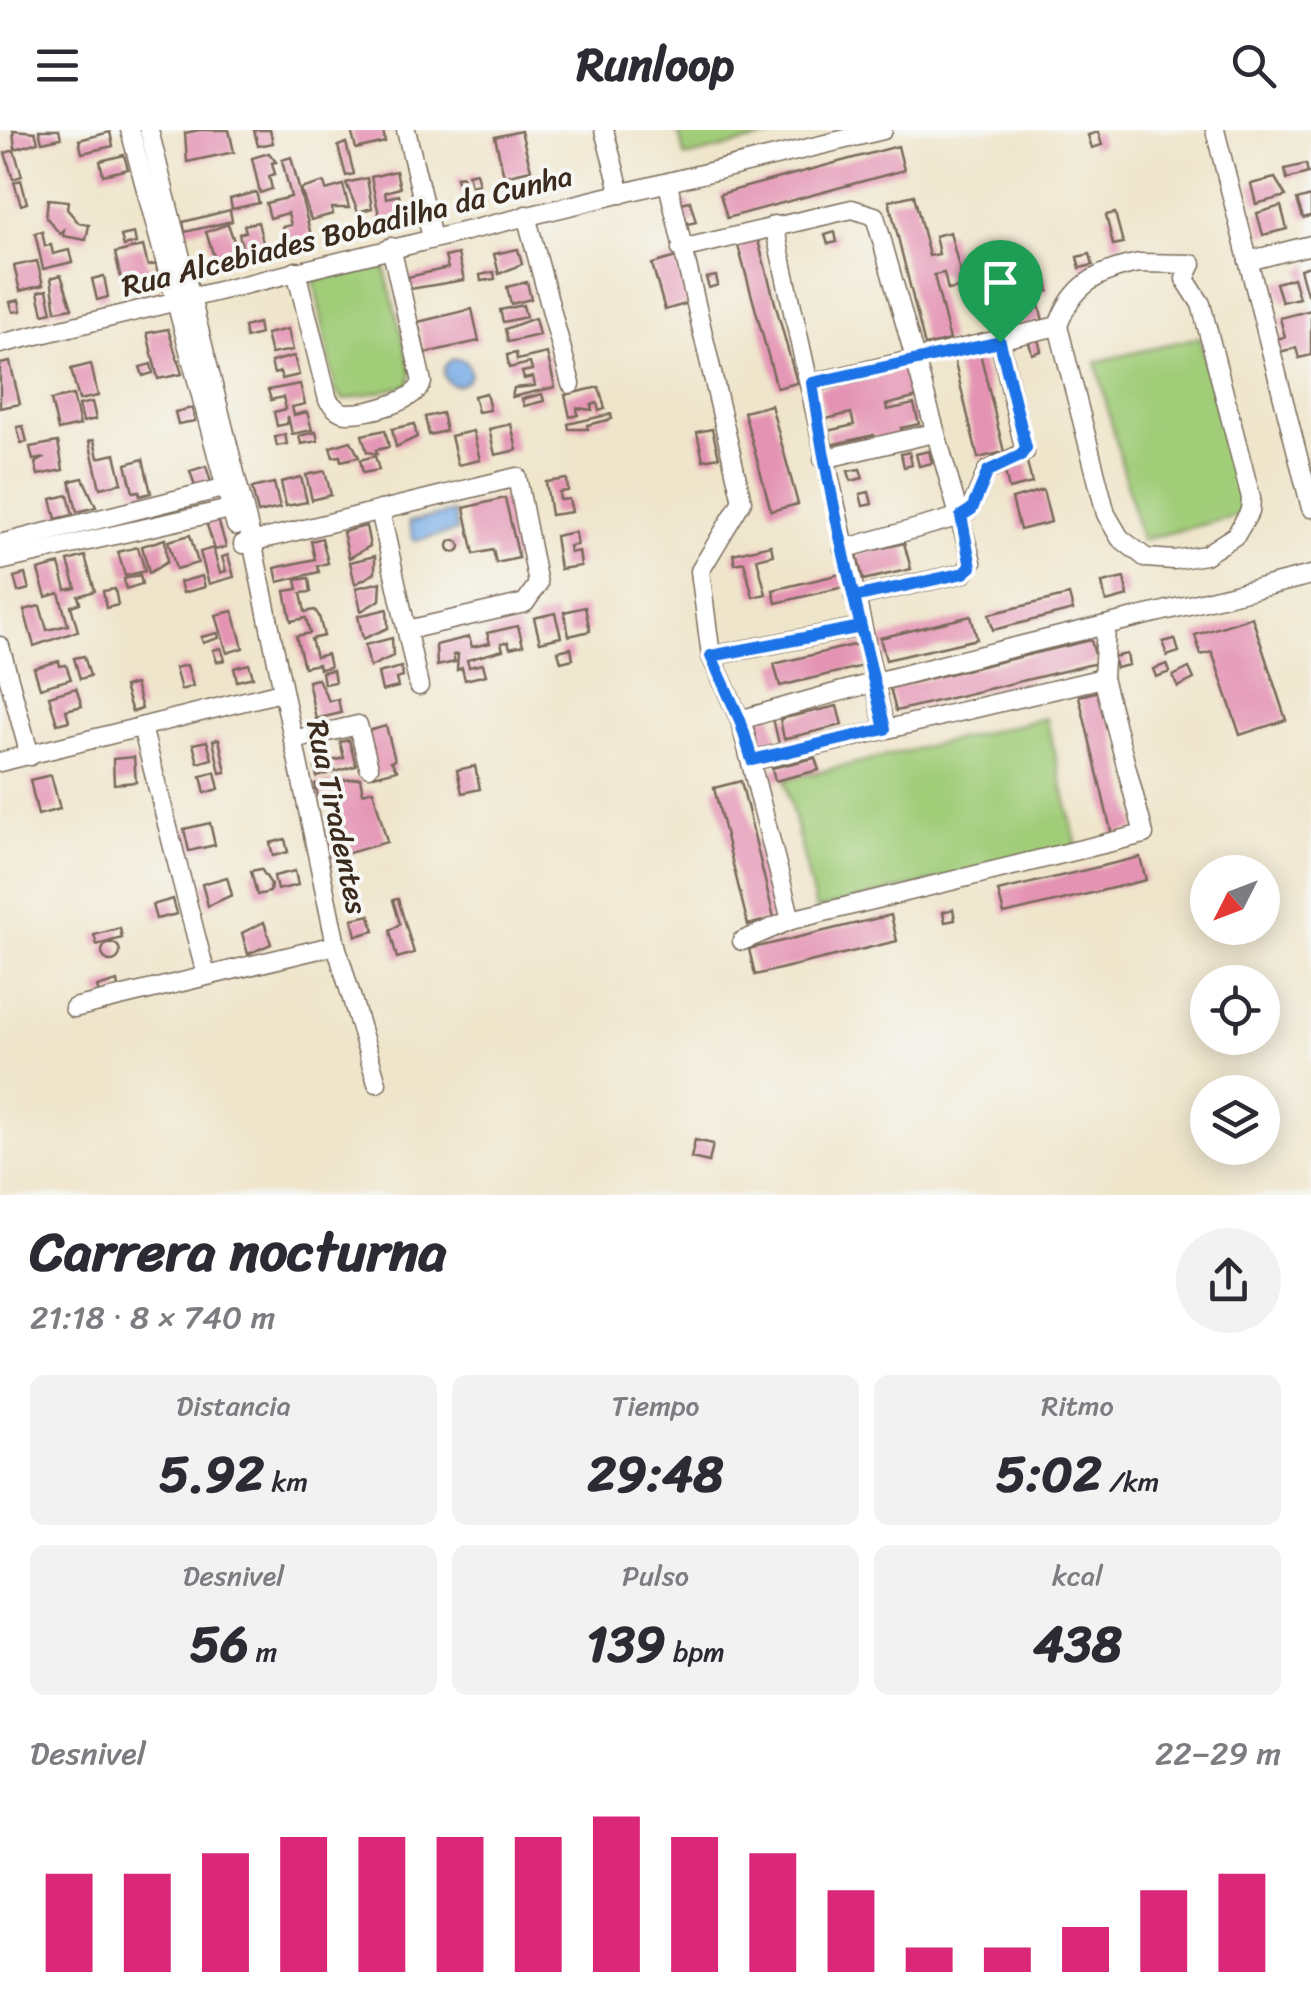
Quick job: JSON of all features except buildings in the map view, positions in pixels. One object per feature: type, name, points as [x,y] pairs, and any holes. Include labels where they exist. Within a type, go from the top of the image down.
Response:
[{"type":"street","name":"Rua Tiradentes","points":[[130,130],[184,299]]},
{"type":"street","name":"Rua Tiradentes","points":[[149,130],[184,299],[230,486],[256,560],[336,945],[376,1082]]},
{"type":"street","points":[[406,130],[432,238]]},
{"type":"street","points":[[604,130],[621,194]]},
{"type":"street","name":"Rua Alcebiades Bobadilha da Cunha","points":[[0,344],[883,130]]},
{"type":"street","points":[[1215,130],[1306,467],[1311,508]]},
{"type":"street","points":[[668,184],[742,501],[700,571],[711,656],[740,720],[752,760],[790,920]]},
{"type":"street","points":[[681,249],[852,209],[876,216],[912,358],[972,554],[968,571],[854,597]]},
{"type":"street","points":[[526,215],[571,384]]},
{"type":"street","points":[[774,225],[812,383],[823,459],[885,729]]},
{"type":"street","points":[[1248,261],[1311,245]]},
{"type":"street","points":[[296,271],[328,400],[337,410],[349,413],[408,398],[422,382],[390,247]]},
{"type":"street","points":[[1139,263],[1192,264],[1185,280],[1202,304],[1252,498],[1245,523],[1222,546],[1205,554],[1161,561],[1146,558],[1120,538],[1106,514],[1058,326],[1072,294],[1098,274],[1139,263]]},
{"type":"street","points":[[812,383],[1058,326]]},
{"type":"street","points":[[843,548],[961,516],[972,509],[988,471],[1020,456],[1026,448],[1000,342]]},
{"type":"street","points":[[823,459],[934,433]]},
{"type":"street","points":[[247,543],[517,477],[538,584],[533,597],[525,603],[407,630]]},
{"type":"street","points":[[0,544],[230,486]]},
{"type":"street","points":[[0,560],[236,507]]},
{"type":"street","points":[[380,510],[419,686]]},
{"type":"street","points":[[740,720],[876,680],[1311,575]]},
{"type":"street","points":[[711,656],[861,627]]},
{"type":"street","points":[[742,941],[790,920],[1144,834],[1103,678],[1106,627]]},
{"type":"street","points":[[0,646],[30,756]]},
{"type":"street","points":[[752,760],[1103,678]]},
{"type":"street","points":[[0,762],[282,692]]},
{"type":"street","points":[[292,740],[358,725],[370,767]]},
{"type":"street","points":[[142,727],[206,975]]},
{"type":"street","points":[[74,1008],[336,945]]},
{"type":"green space","points":[[678,130],[797,130],[685,157]]},
{"type":"green space","points":[[383,262],[411,372],[409,385],[344,400],[336,392],[314,280]]},
{"type":"green space","points":[[1199,337],[1244,514],[1141,540],[1096,362]]},
{"type":"green space","points":[[1046,718],[1077,847],[816,909],[785,780]]},
{"type":"water","points":[[457,359],[466,363],[470,372],[466,381],[457,385],[448,381],[444,372],[448,363]]},
{"type":"water","points":[[454,512],[457,531],[414,541],[409,522]]},
{"type":"route","points":[[1000,342],[912,358],[812,383],[823,459],[854,597],[861,627],[711,656],[740,720],[752,760],[885,729],[854,597],[964,573],[971,567],[972,554],[961,516],[972,509],[988,471],[1020,456],[1026,448],[1000,342]]}]
